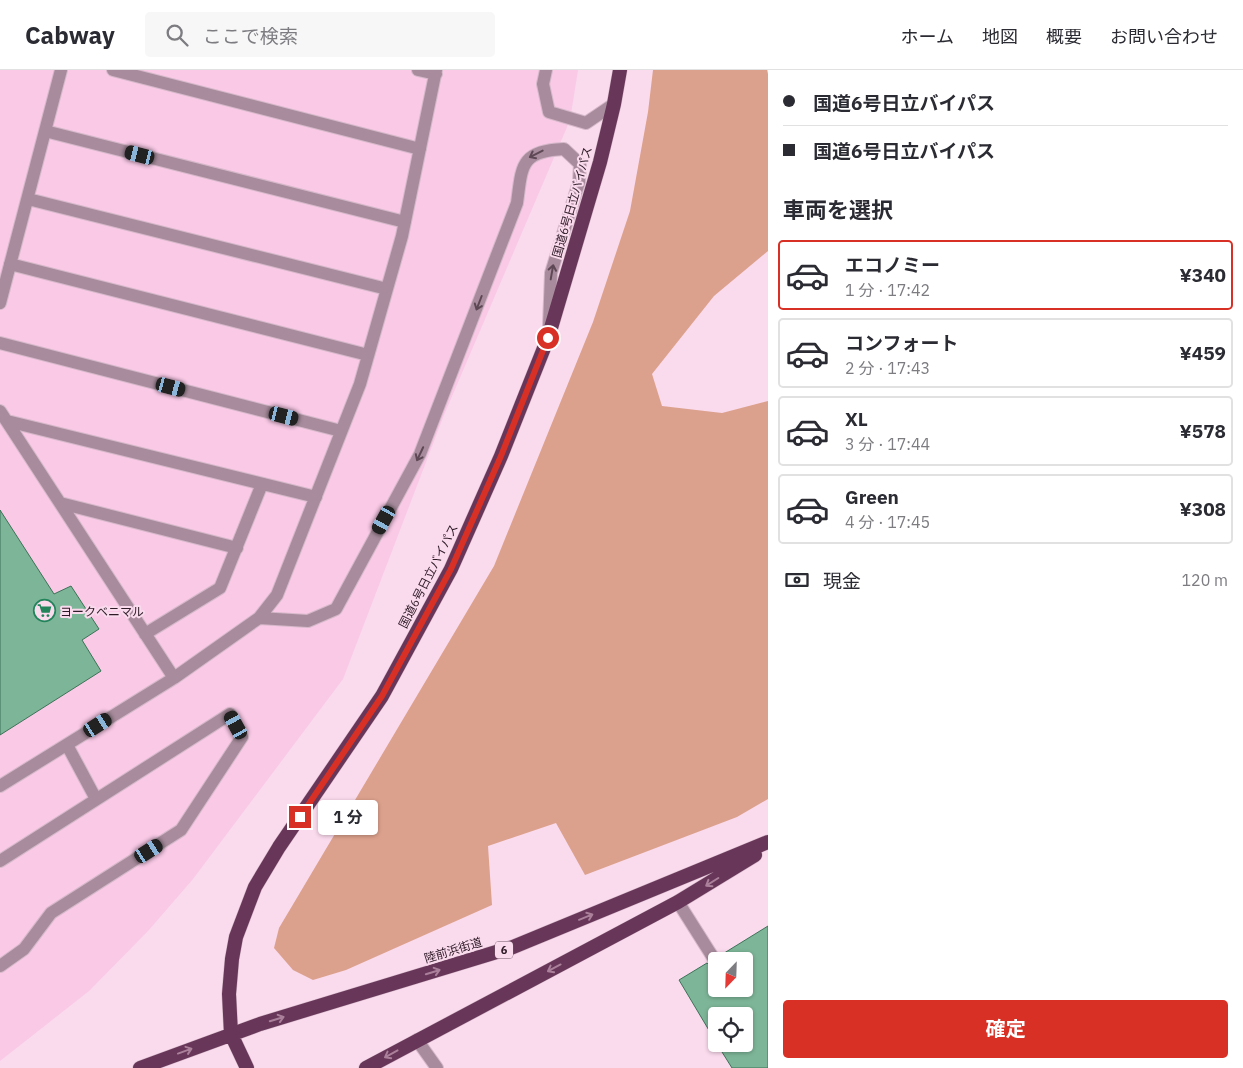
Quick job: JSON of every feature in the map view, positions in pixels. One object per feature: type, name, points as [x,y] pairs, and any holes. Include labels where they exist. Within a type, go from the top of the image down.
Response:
[{"type":"highway","name":"国道6号日立バイパス","points":[[247,1068],[231,1034],[229,994],[236,937],[255,887],[279,847],[382,696],[451,569],[501,456],[548,338],[597,171],[614,104],[620,70]]},
{"type":"highway","name":"陸前浜街道","points":[[140,1068],[231,1034],[513,947],[768,842]]},
{"type":"highway","points":[[366,1068],[678,902],[768,847]]},
{"type":"lane","points":[[0,303],[61,70]]},
{"type":"lane","points":[[113,70],[420,149]]},
{"type":"lane","points":[[0,786],[174,678],[259,618],[277,595],[360,384],[405,222],[436,72],[418,70]]},
{"type":"lane","points":[[546,70],[543,84],[549,112],[586,123],[614,104]]},
{"type":"lane","points":[[45,131],[405,222]]},
{"type":"lane","points":[[259,618],[308,621],[336,609],[420,454],[516,204],[522,171],[530,157],[545,150],[564,149],[580,164],[579,182],[551,273],[548,338]]},
{"type":"lane","points":[[28,199],[387,288]]},
{"type":"lane","points":[[10,264],[368,355]]},
{"type":"lane","points":[[0,343],[341,431]]},
{"type":"lane","points":[[3,416],[316,497]]},
{"type":"lane","points":[[3,416],[174,678]]},
{"type":"lane","points":[[145,634],[220,588],[262,484]]},
{"type":"lane","points":[[60,503],[237,548]]},
{"type":"lane","points":[[0,861],[230,714],[242,737],[181,830],[52,913],[24,949],[0,966]]},
{"type":"lane","points":[[67,744],[96,799]]},
{"type":"lane","points":[[678,902],[710,952]]},
{"type":"lane","points":[[417,1040],[437,1068]]},
{"type":"shaded area","points":[[0,70],[578,70],[570,120],[444,415],[343,679],[193,879],[148,931],[89,991],[0,1061]]},
{"type":"shaded area","points":[[653,70],[767,70],[768,74],[768,251],[714,296],[652,374],[662,406],[722,413],[768,401],[768,799],[737,817],[585,875],[556,823],[488,846],[492,905],[346,970],[313,980],[293,970],[274,948],[279,928],[494,566],[593,322],[630,211],[648,112]]},
{"type":"building","name":"ヨークベニマル","points":[[0,510],[54,594],[71,586],[99,629],[82,640],[101,671],[0,735]]},
{"type":"building","points":[[768,926],[768,1068],[732,1068],[722,1052],[753,1052],[753,1007],[708,1007],[708,1029],[679,980],[707,963],[708,998],[752,998],[753,952],[726,952]]},
{"type":"place","name":"ヨークベニマル","points":[[44,611]]},
{"type":"route","points":[[300,817],[382,696],[451,569],[501,456],[548,338]]}]
